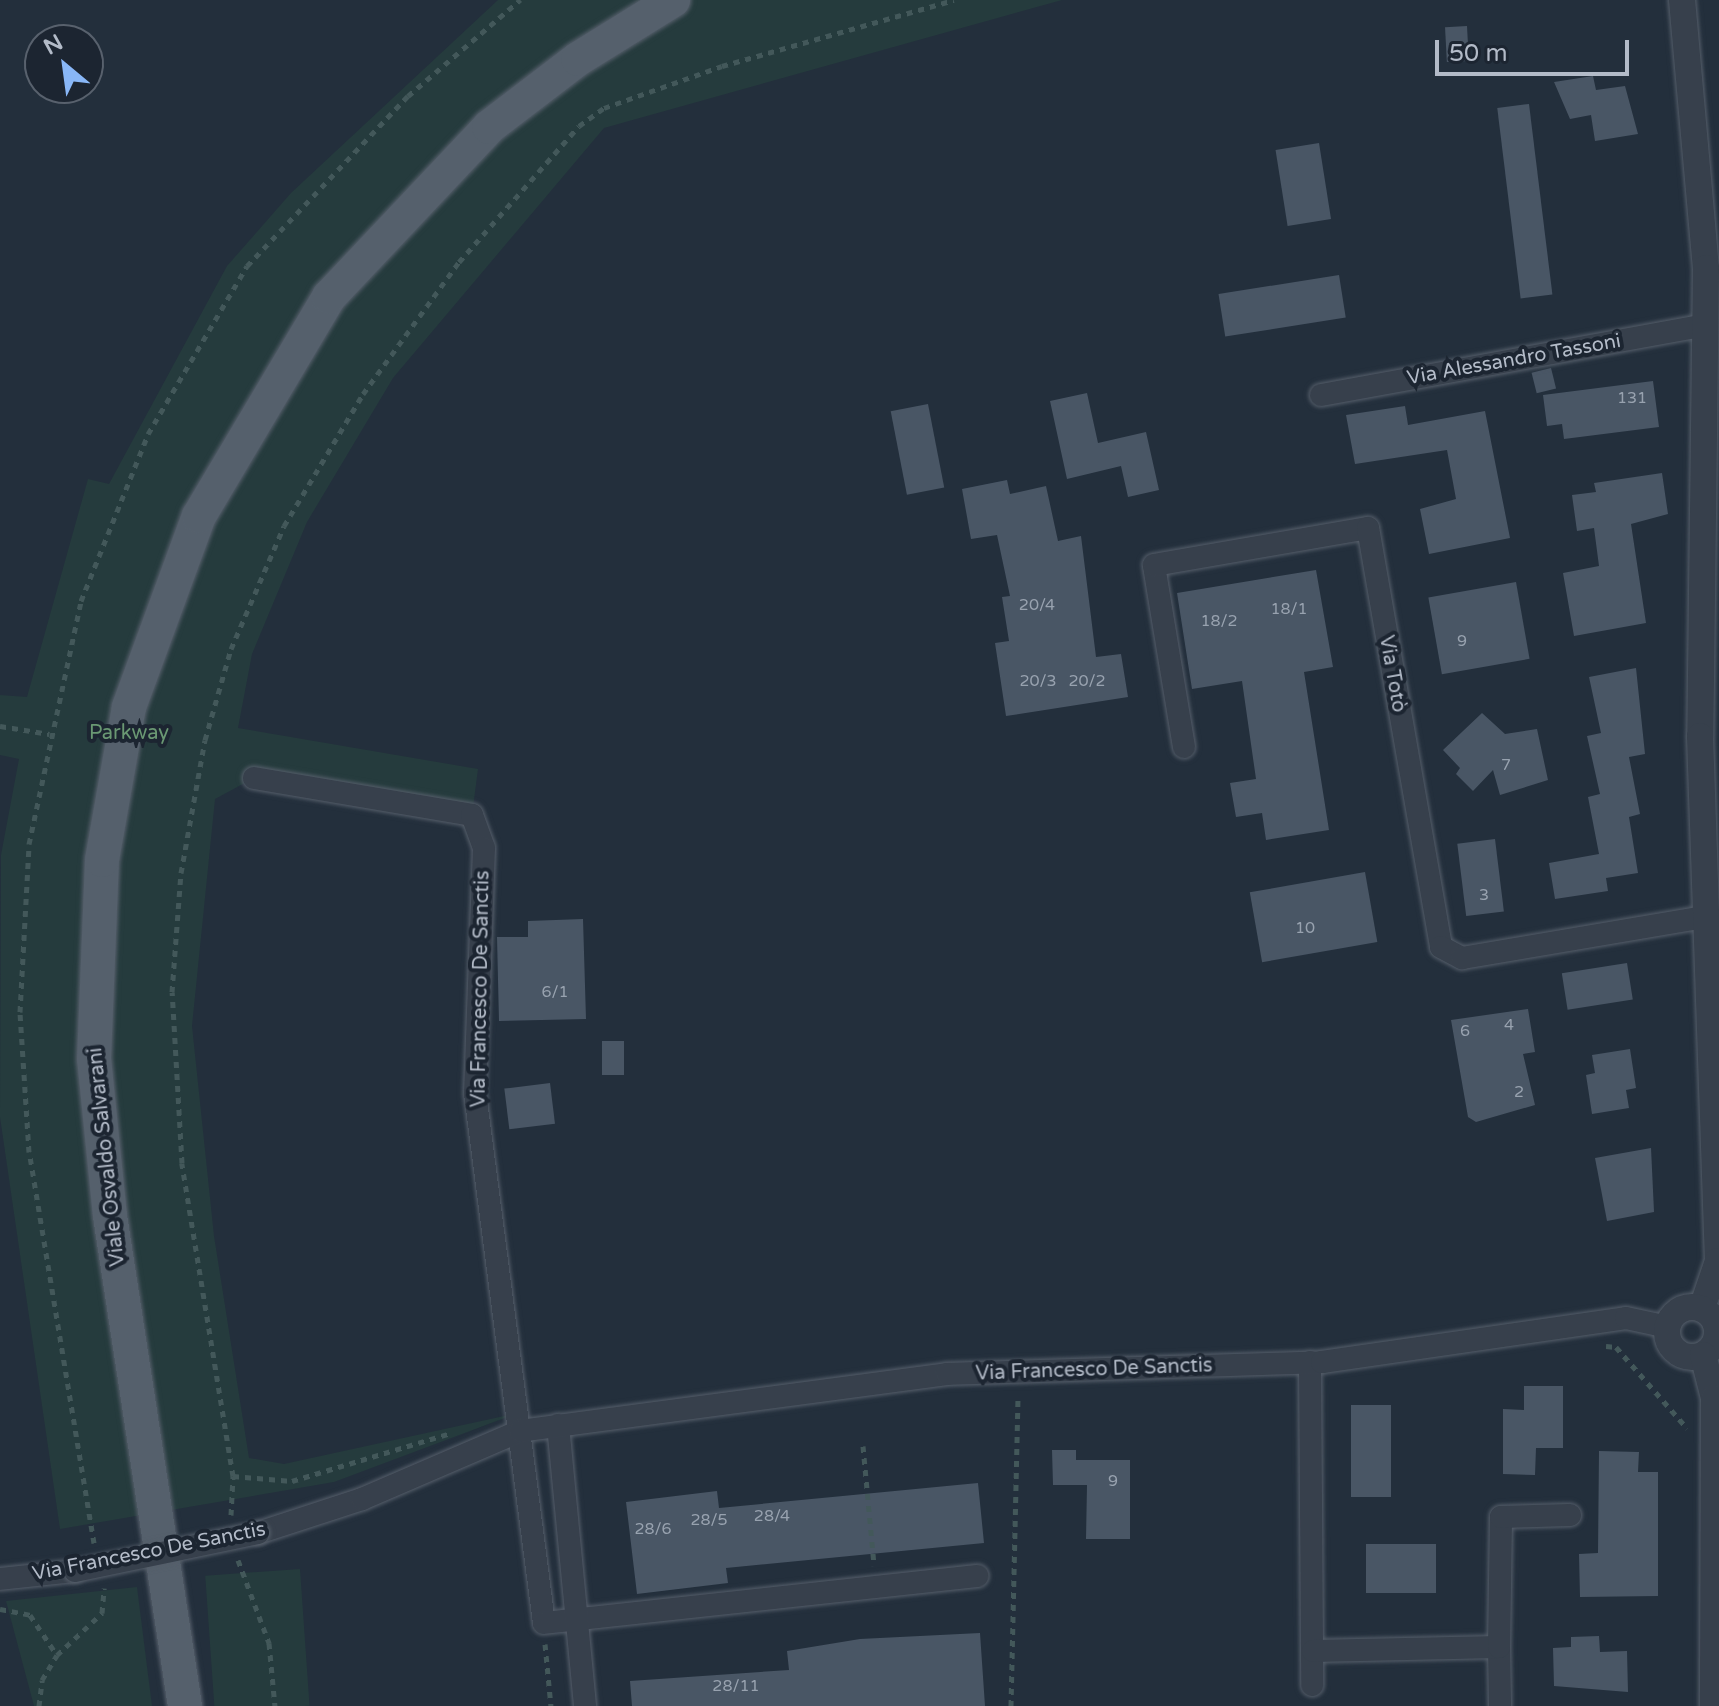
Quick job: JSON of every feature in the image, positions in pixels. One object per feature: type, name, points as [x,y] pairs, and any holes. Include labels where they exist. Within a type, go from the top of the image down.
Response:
[{"type":"main road","name":"Viale Osvaldo Salvarani","points":[[185,1706],[110,1216],[94,1059],[100,876],[129,707],[199,516],[329,297],[489,127],[578,59],[673,0]]},
{"type":"street","points":[[1682,0],[1706,325],[1710,646],[1705,917],[1718,1261],[1702,1308]]},
{"type":"street","name":"Via Alessandro Tassoni","points":[[1321,395],[1706,325]]},
{"type":"street","name":"Via Totò","points":[[1184,747],[1154,565],[1368,528],[1441,947],[1462,958],[1705,917]]},
{"type":"street","name":"Via Francesco De Sanctis","points":[[254,778],[472,815],[484,848],[475,1093],[520,1431]]},
{"type":"street","points":[[1712,1348],[1678,1353],[1668,1327],[1679,1311],[1702,1308],[1714,1319],[1713,1706]]},
{"type":"street","name":"Via Francesco De Sanctis","points":[[0,1579],[75,1571],[258,1533],[362,1499],[520,1431],[558,1425],[947,1374],[1310,1362],[1626,1318],[1668,1327]]},
{"type":"street","points":[[1310,1362],[1312,1685]]},
{"type":"street","points":[[558,1425],[585,1706]]},
{"type":"street","points":[[520,1431],[544,1623],[977,1576]]},
{"type":"street","points":[[1500,1706],[1501,1517],[1570,1515]]},
{"type":"street","points":[[1313,1651],[1499,1647]]},
{"type":"path","points":[[232,1521],[233,1476],[182,1163],[172,992],[181,873],[205,740],[231,649],[284,526],[363,394],[459,262],[579,126],[604,108],[722,66],[954,0]]},
{"type":"path","points":[[0,726],[49,734]]},
{"type":"path","points":[[1593,1344],[1616,1347],[1696,1440]]},
{"type":"path","points":[[1011,1706],[1018,1373]]},
{"type":"path","points":[[233,1476],[292,1481],[459,1430]]},
{"type":"path","points":[[863,1446],[876,1587]]},
{"type":"path","points":[[235,1547],[269,1643],[275,1706]]},
{"type":"path","points":[[0,1609],[30,1615],[57,1655],[42,1680],[39,1706]]},
{"type":"path","points":[[544,1623],[551,1706]]},
{"type":"green space","name":"Parkway","points":[[498,0],[1062,0],[604,128],[393,378],[307,522],[252,654],[238,728],[478,769],[472,815],[254,778],[215,799],[192,1026],[214,1236],[249,1458],[284,1464],[518,1413],[334,1482],[60,1529],[0,1117],[1,855],[19,759],[0,755],[0,695],[27,697],[88,479],[109,484],[227,266],[291,193]]},
{"type":"green space","points":[[300,1569],[310,1706],[214,1706],[205,1576]]},
{"type":"green space","points":[[137,1587],[152,1706],[34,1706],[6,1601]]},
{"type":"building","points":[[1467,26],[1469,61],[1447,62],[1445,27]]},
{"type":"building","points":[[1593,76],[1596,90],[1625,86],[1638,134],[1595,141],[1591,115],[1570,119],[1554,82]]},
{"type":"building","points":[[1529,104],[1552,295],[1521,298],[1497,108]]},
{"type":"building","points":[[1319,143],[1331,219],[1288,226],[1276,150]]},
{"type":"building","points":[[1339,275],[1346,317],[1225,337],[1219,294]]},
{"type":"building","points":[[1551,368],[1556,388],[1537,393],[1532,373]]},
{"type":"building","points":[[1653,381],[1659,427],[1564,439],[1562,424],[1547,426],[1543,395]]},
{"type":"building","points":[[1087,393],[1098,443],[1146,432],[1159,490],[1128,497],[1121,466],[1067,479],[1050,401]]},
{"type":"building","points":[[928,404],[944,487],[907,495],[891,411]]},
{"type":"building","points":[[1405,406],[1408,425],[1485,411],[1510,538],[1429,554],[1420,509],[1456,499],[1447,450],[1355,464],[1346,415]]},
{"type":"building","points":[[1662,473],[1668,514],[1631,524],[1646,623],[1574,636],[1563,573],[1599,566],[1594,528],[1577,531],[1572,495],[1596,492],[1594,483]]},
{"type":"building","points":[[1007,480],[1010,494],[1046,486],[1058,541],[1081,536],[1096,657],[1121,654],[1128,697],[1006,716],[995,643],[1009,641],[1002,597],[1010,596],[997,535],[971,539],[962,489]]},
{"type":"building","points":[[1316,570],[1333,667],[1304,672],[1329,830],[1266,840],[1262,813],[1236,817],[1230,783],[1256,779],[1242,681],[1192,689],[1177,593]]},
{"type":"building","points":[[1516,582],[1530,659],[1442,674],[1428,597]]},
{"type":"building","points":[[1636,668],[1645,754],[1629,757],[1640,814],[1629,817],[1638,873],[1606,878],[1608,891],[1555,899],[1549,863],[1599,854],[1588,797],[1600,794],[1587,736],[1601,733],[1589,677]]},
{"type":"building","points":[[1482,713],[1505,734],[1537,729],[1548,780],[1500,795],[1493,770],[1473,791],[1456,774],[1460,768],[1443,750]]},
{"type":"building","points":[[1495,839],[1504,911],[1466,916],[1457,844]]},
{"type":"building","points":[[1365,872],[1377,942],[1262,962],[1250,892]]},
{"type":"building","points":[[583,919],[586,1019],[499,1021],[497,937],[528,937],[528,921]]},
{"type":"building","points":[[1627,963],[1633,1000],[1568,1010],[1562,973]]},
{"type":"building","points":[[1528,1009],[1535,1052],[1523,1054],[1535,1105],[1476,1122],[1468,1117],[1451,1020]]},
{"type":"building","points":[[602,1041],[624,1041],[624,1075],[602,1075]]},
{"type":"building","points":[[1630,1049],[1636,1088],[1626,1090],[1629,1108],[1592,1114],[1586,1075],[1595,1073],[1592,1055]]},
{"type":"building","points":[[550,1083],[555,1124],[509,1129],[504,1089]]},
{"type":"building","points":[[1651,1148],[1654,1212],[1607,1221],[1595,1158]]},
{"type":"building","points":[[1524,1386],[1563,1386],[1563,1448],[1536,1448],[1535,1475],[1503,1474],[1503,1409],[1524,1410]]},
{"type":"building","points":[[1351,1405],[1391,1405],[1391,1497],[1351,1497]]},
{"type":"building","points":[[1052,1450],[1076,1450],[1076,1460],[1130,1460],[1130,1539],[1086,1539],[1087,1485],[1053,1485]]},
{"type":"building","points":[[1599,1451],[1639,1452],[1638,1472],[1658,1472],[1658,1596],[1580,1597],[1579,1554],[1598,1553]]},
{"type":"building","points":[[978,1483],[984,1543],[726,1568],[728,1583],[637,1594],[626,1502],[717,1491],[719,1508]]},
{"type":"building","points":[[1366,1544],[1436,1544],[1436,1593],[1366,1593]]},
{"type":"building","points":[[980,1633],[985,1706],[632,1706],[630,1681],[789,1670],[787,1651],[860,1639]]},
{"type":"building","points":[[1599,1636],[1600,1652],[1627,1651],[1628,1692],[1554,1686],[1553,1648],[1571,1647],[1571,1637]]}]
